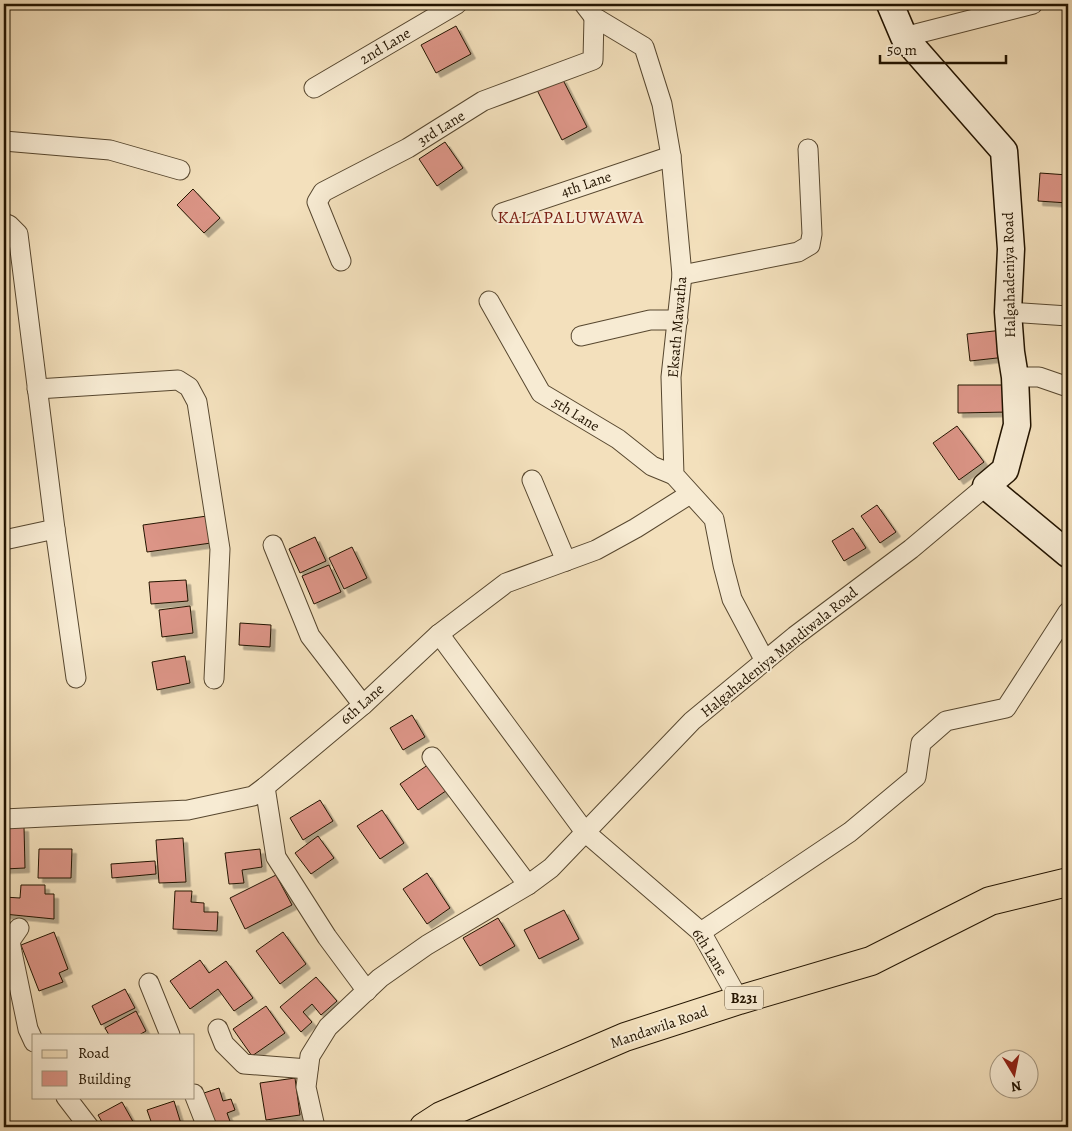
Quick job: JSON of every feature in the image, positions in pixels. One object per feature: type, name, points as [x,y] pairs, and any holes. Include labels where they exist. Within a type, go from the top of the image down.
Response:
[{"type":"main road","name":"Mandawila Road","points":[[424,1127],[441,1116],[625,1037],[739,1000],[871,961],[990,901],[1068,882]]},
{"type":"street","name":"2nd Lane","points":[[314,88],[456,4]]},
{"type":"street","name":"Halgahadeniya Road","points":[[890,4],[904,37],[1004,151],[1011,249],[1008,312],[1010,352],[1015,377],[1017,425],[1005,470],[986,486]]},
{"type":"street","points":[[904,37],[1033,4]]},
{"type":"street","name":"Eksath Mawatha","points":[[589,10],[644,47],[662,104],[671,156],[682,275],[671,377],[674,475]]},
{"type":"street","name":"3rd Lane","points":[[341,261],[317,202],[323,192],[408,148],[483,101],[593,60],[589,10]]},
{"type":"street","points":[[4,141],[110,150],[180,170]]},
{"type":"street","points":[[682,275],[798,252],[810,246],[812,234],[808,149]]},
{"type":"street","name":"4th Lane","points":[[502,213],[671,156]]},
{"type":"street","points":[[4,223],[9,225],[18,234],[55,529],[76,678]]},
{"type":"street","name":"5th Lane","points":[[490,301],[541,393],[618,439],[652,466],[674,475]]},
{"type":"street","points":[[1008,312],[1068,316]]},
{"type":"street","points":[[581,336],[650,320],[678,320]]},
{"type":"street","points":[[1015,377],[1039,377],[1068,387]]},
{"type":"street","points":[[37,389],[178,380],[190,387],[197,402],[220,549],[214,679]]},
{"type":"street","points":[[674,475],[714,520],[732,599],[765,660]]},
{"type":"street","points":[[532,480],[566,560]]},
{"type":"street","points":[[986,486],[1068,554]]},
{"type":"street","name":"Halgahadeniya Mandiwala Road","points":[[315,1127],[306,1088],[308,1069],[310,1056],[328,1027],[380,978],[427,945],[528,885],[551,868],[692,722],[765,660],[911,549],[986,486]]},
{"type":"street","name":"6th Lane","points":[[4,819],[188,810],[253,796],[363,705],[439,634],[506,583],[604,545],[636,528],[690,494]]},
{"type":"street","points":[[4,540],[55,529]]},
{"type":"street","points":[[273,545],[310,636],[363,705]]},
{"type":"street","points":[[701,932],[850,832],[916,777],[921,743],[946,721],[1006,708],[1068,612]]},
{"type":"street","name":"6th Lane","points":[[439,634],[585,832],[701,932],[739,1000]]},
{"type":"street","points":[[432,757],[528,885]]},
{"type":"street","points":[[265,787],[276,857],[327,938],[367,991]]},
{"type":"street","points":[[19,928],[10,941],[28,1029],[32,1038]]},
{"type":"street","points":[[149,983],[170,1034]]},
{"type":"street","points":[[218,1029],[224,1044],[244,1064],[308,1069]]},
{"type":"street","points":[[195,1097],[207,1127]]},
{"type":"street","points":[[67,1098],[88,1127]]},
{"type":"building","points":[[456,26],[471,54],[436,73],[421,45]]},
{"type":"building","points":[[562,78],[587,127],[562,140],[537,90]]},
{"type":"building","points":[[445,142],[463,168],[437,186],[419,159]]},
{"type":"building","points":[[1040,173],[1068,175],[1068,203],[1038,201]]},
{"type":"building","points":[[193,189],[220,218],[204,233],[177,205]]},
{"type":"building","points":[[1003,330],[1006,357],[970,361],[967,334]]},
{"type":"building","points":[[958,385],[1007,385],[1008,412],[958,413]]},
{"type":"building","points":[[957,426],[984,462],[959,480],[933,443]]},
{"type":"building","points":[[877,505],[896,532],[880,543],[861,516]]},
{"type":"building","points":[[207,516],[211,543],[147,552],[143,525]]},
{"type":"building","points":[[853,528],[866,548],[844,561],[832,541]]},
{"type":"building","points":[[315,537],[326,561],[300,573],[289,549]]},
{"type":"building","points":[[352,547],[367,578],[344,589],[329,558]]},
{"type":"building","points":[[329,565],[341,592],[314,604],[302,576]]},
{"type":"building","points":[[186,580],[188,601],[151,604],[149,582]]},
{"type":"building","points":[[190,606],[193,633],[162,637],[159,610]]},
{"type":"building","points":[[240,623],[271,625],[270,647],[239,645]]},
{"type":"building","points":[[185,656],[190,683],[157,690],[152,662]]},
{"type":"building","points":[[412,715],[425,737],[403,750],[390,728]]},
{"type":"building","points":[[438,758],[456,784],[418,810],[400,784]]},
{"type":"building","points":[[320,800],[333,821],[303,840],[290,818]]},
{"type":"building","points":[[382,810],[404,843],[380,859],[357,826]]},
{"type":"building","points":[[4,827],[24,827],[25,868],[4,869]]},
{"type":"building","points":[[318,836],[334,858],[311,874],[295,853]]},
{"type":"building","points":[[183,838],[186,882],[159,883],[156,840]]},
{"type":"building","points":[[39,849],[72,849],[71,878],[38,878]]},
{"type":"building","points":[[260,849],[262,867],[242,870],[244,883],[229,884],[225,853]]},
{"type":"building","points":[[155,861],[156,874],[112,878],[111,864]]},
{"type":"building","points":[[427,873],[450,908],[427,924],[403,889]]},
{"type":"building","points":[[276,875],[292,905],[245,929],[230,898]]},
{"type":"building","points":[[21,885],[45,885],[45,894],[54,894],[54,919],[4,914],[4,897],[20,898]]},
{"type":"building","points":[[175,891],[192,891],[191,902],[204,903],[204,912],[218,912],[217,931],[173,929]]},
{"type":"building","points":[[564,910],[579,939],[539,959],[524,930]]},
{"type":"building","points":[[498,918],[515,946],[480,966],[463,938]]},
{"type":"building","points":[[54,932],[68,969],[59,973],[63,982],[39,991],[21,945]]},
{"type":"building","points":[[283,932],[306,964],[280,984],[256,951]]},
{"type":"building","points":[[200,960],[209,973],[226,961],[253,998],[234,1011],[218,989],[190,1009],[170,981]]},
{"type":"building","points":[[316,977],[337,1001],[321,1015],[312,1004],[303,1012],[312,1022],[301,1032],[280,1007]]},
{"type":"building","points":[[125,989],[135,1008],[101,1025],[92,1006]]},
{"type":"building","points":[[266,1006],[285,1033],[252,1056],[233,1029]]},
{"type":"building","points":[[136,1011],[146,1031],[141,1034],[108,1034],[105,1028]]},
{"type":"building","points":[[295,1078],[300,1115],[266,1120],[260,1083]]},
{"type":"building","points":[[219,1088],[223,1101],[231,1099],[235,1110],[227,1113],[232,1127],[213,1127],[201,1094]]},
{"type":"building","points":[[174,1101],[182,1127],[153,1127],[147,1110]]},
{"type":"building","points":[[122,1102],[136,1127],[105,1127],[98,1115]]},
{"type":"district","name":"KALAPALUWAWA","points":[[571,217]]}]
